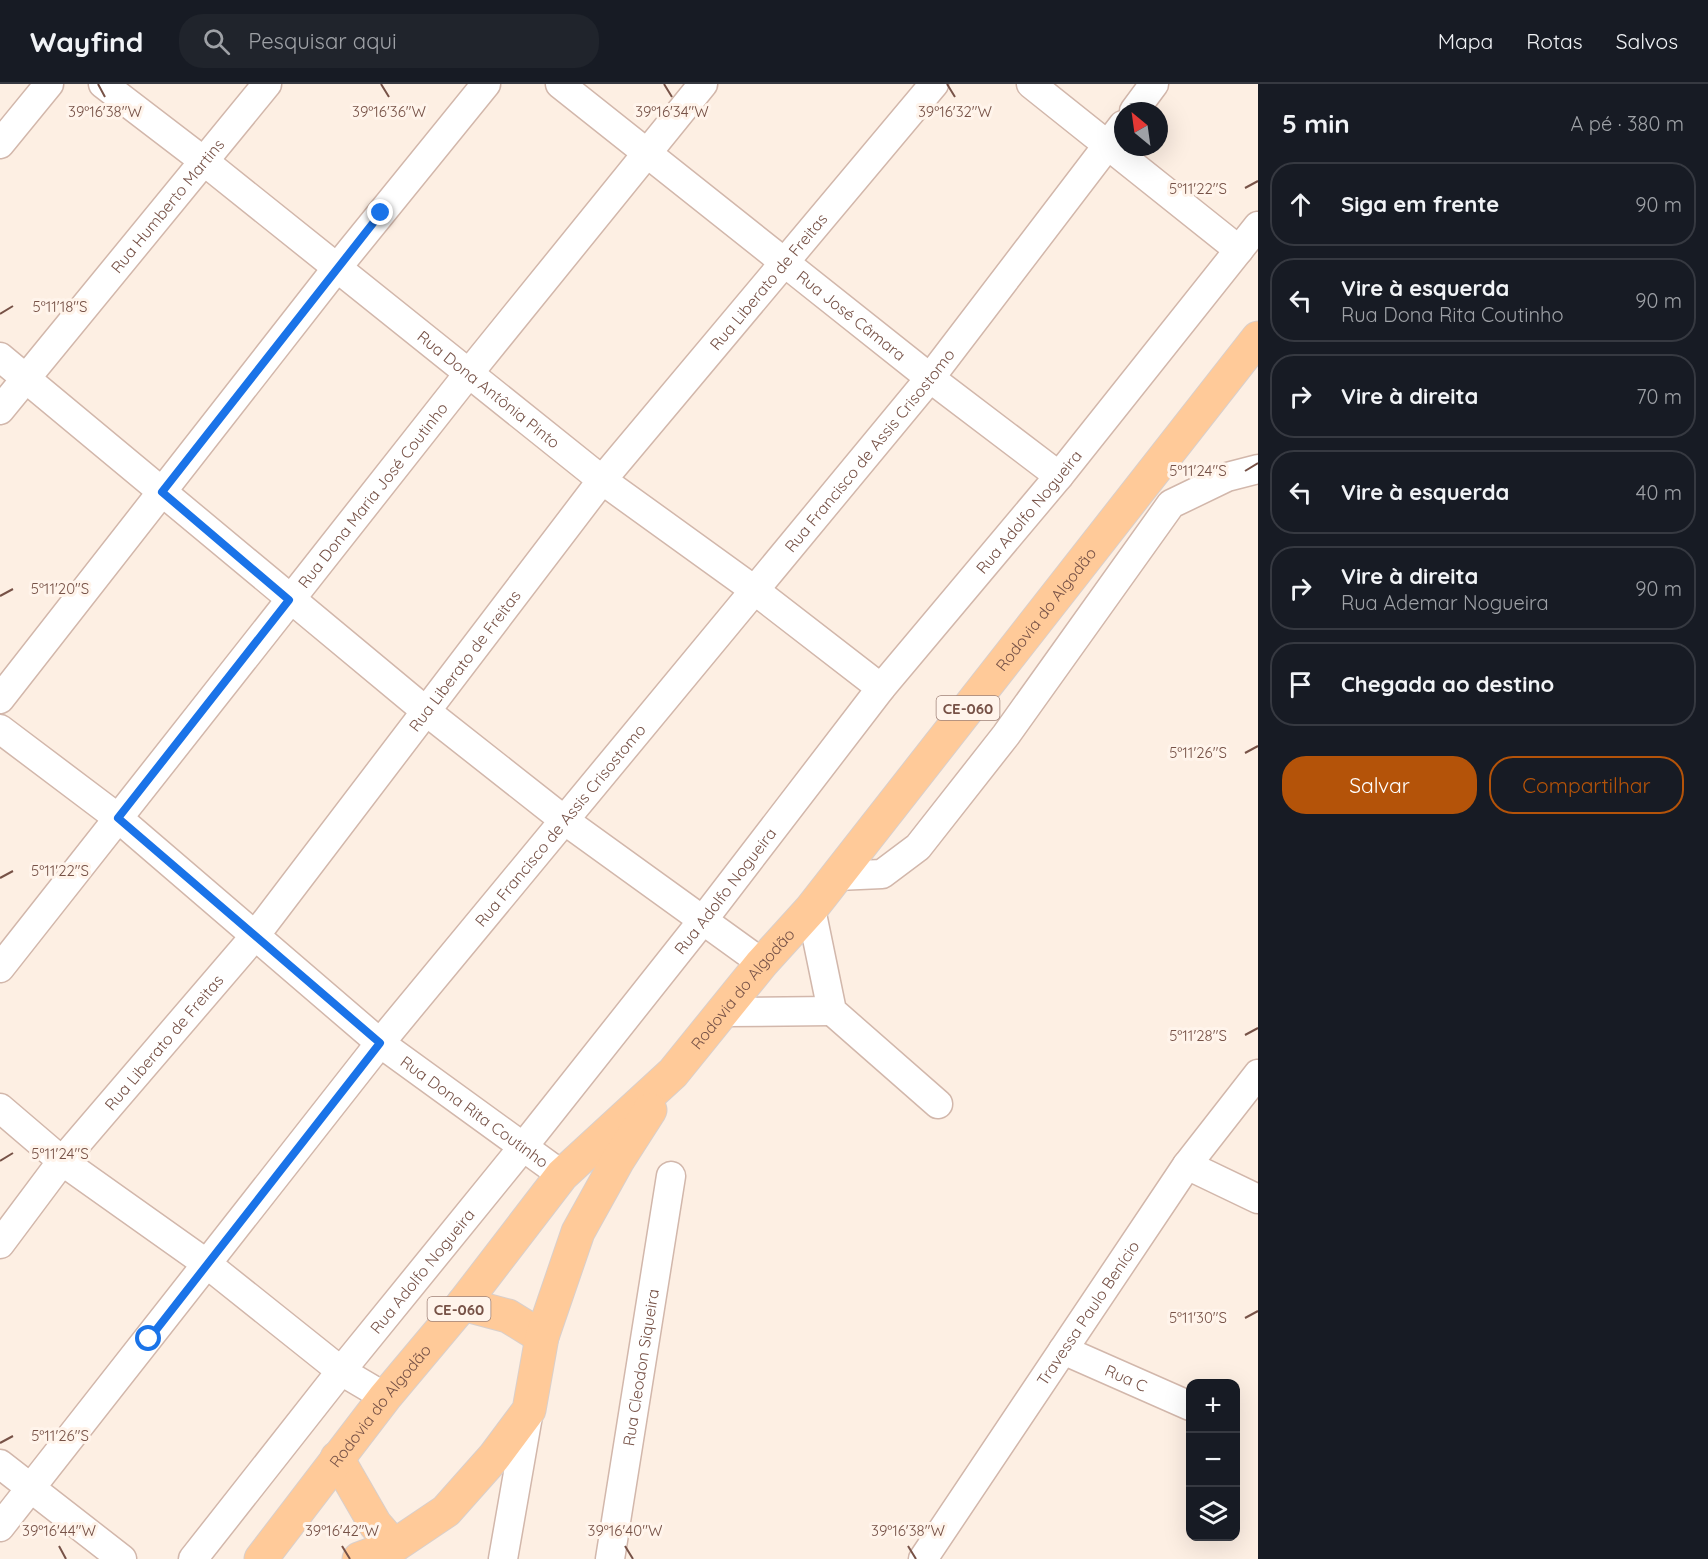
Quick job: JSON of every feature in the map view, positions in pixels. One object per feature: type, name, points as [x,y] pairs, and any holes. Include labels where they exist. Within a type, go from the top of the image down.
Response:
[{"type":"main road","name":"Rodovia do Algodão","points":[[261,1559],[337,1458],[463,1304],[562,1175],[673,1073],[725,1012],[762,963],[811,909],[1258,338]]},
{"type":"main road","name":"Rodovia do Algodão","points":[[359,1559],[401,1553],[463,1494],[529,1410],[542,1337],[574,1241],[588,1210],[673,1073]]},
{"type":"main road","points":[[463,1304],[508,1316],[542,1337]]},
{"type":"main road","points":[[337,1458],[366,1509],[401,1553]]},
{"type":"street","points":[[0,144],[49,84]]},
{"type":"street","name":"Rua Dona Antônia Pinto","points":[[103,84],[205,162],[602,480],[753,589],[881,688]]},
{"type":"street","name":"Rua Humberto Martins","points":[[0,410],[267,84]]},
{"type":"street","points":[[0,699],[336,269],[486,84]]},
{"type":"street","name":"Rua José Câmara","points":[[560,84],[930,378],[1059,476]]},
{"type":"street","name":"Rua Dona Maria José Coutinho","points":[[0,968],[469,373],[703,84]]},
{"type":"street","name":"Rua Liberato de Freitas","points":[[0,1244],[62,1161],[254,937],[602,480],[934,84]]},
{"type":"street","points":[[1031,84],[1114,134]]},
{"type":"street","points":[[1141,102],[1154,84]]},
{"type":"street","name":"Rua Francisco de Assis Crisostomo","points":[[0,1527],[380,1043],[753,589],[930,378],[1114,136]]},
{"type":"street","points":[[1138,156],[1239,250]]},
{"type":"street","name":"Rua Adolfo Nogueira","points":[[193,1559],[340,1371],[523,1147],[703,920],[881,688],[1059,476],[1258,226]]},
{"type":"street","points":[[0,357],[27,377],[289,600],[427,712],[564,820],[762,963]]},
{"type":"street","points":[[837,876],[882,874],[918,847],[1006,735],[1171,504],[1227,477],[1258,469]]},
{"type":"street","name":"Rua Dona Rita Coutinho","points":[[0,729],[118,818],[380,1043],[562,1175]]},
{"type":"street","points":[[811,909],[832,1011],[938,1104]]},
{"type":"street","points":[[725,1012],[832,1011]]},
{"type":"street","name":"Travessa Paulo Benício","points":[[926,1558],[1187,1165],[1258,1074]]},
{"type":"street","points":[[0,1108],[62,1161],[207,1264],[340,1371],[385,1397]]},
{"type":"street","points":[[1187,1165],[1258,1199]]},
{"type":"street","name":"Rua Cleodon Siqueira","points":[[610,1559],[671,1176]]},
{"type":"street","name":"Rua C","points":[[1063,1350],[1186,1404]]},
{"type":"street","points":[[503,1559],[529,1410]]},
{"type":"street","points":[[0,1464],[33,1487],[122,1559]]},
{"type":"route","points":[[149,1339],[380,1043],[118,818],[289,600],[162,492],[381,213]]}]
